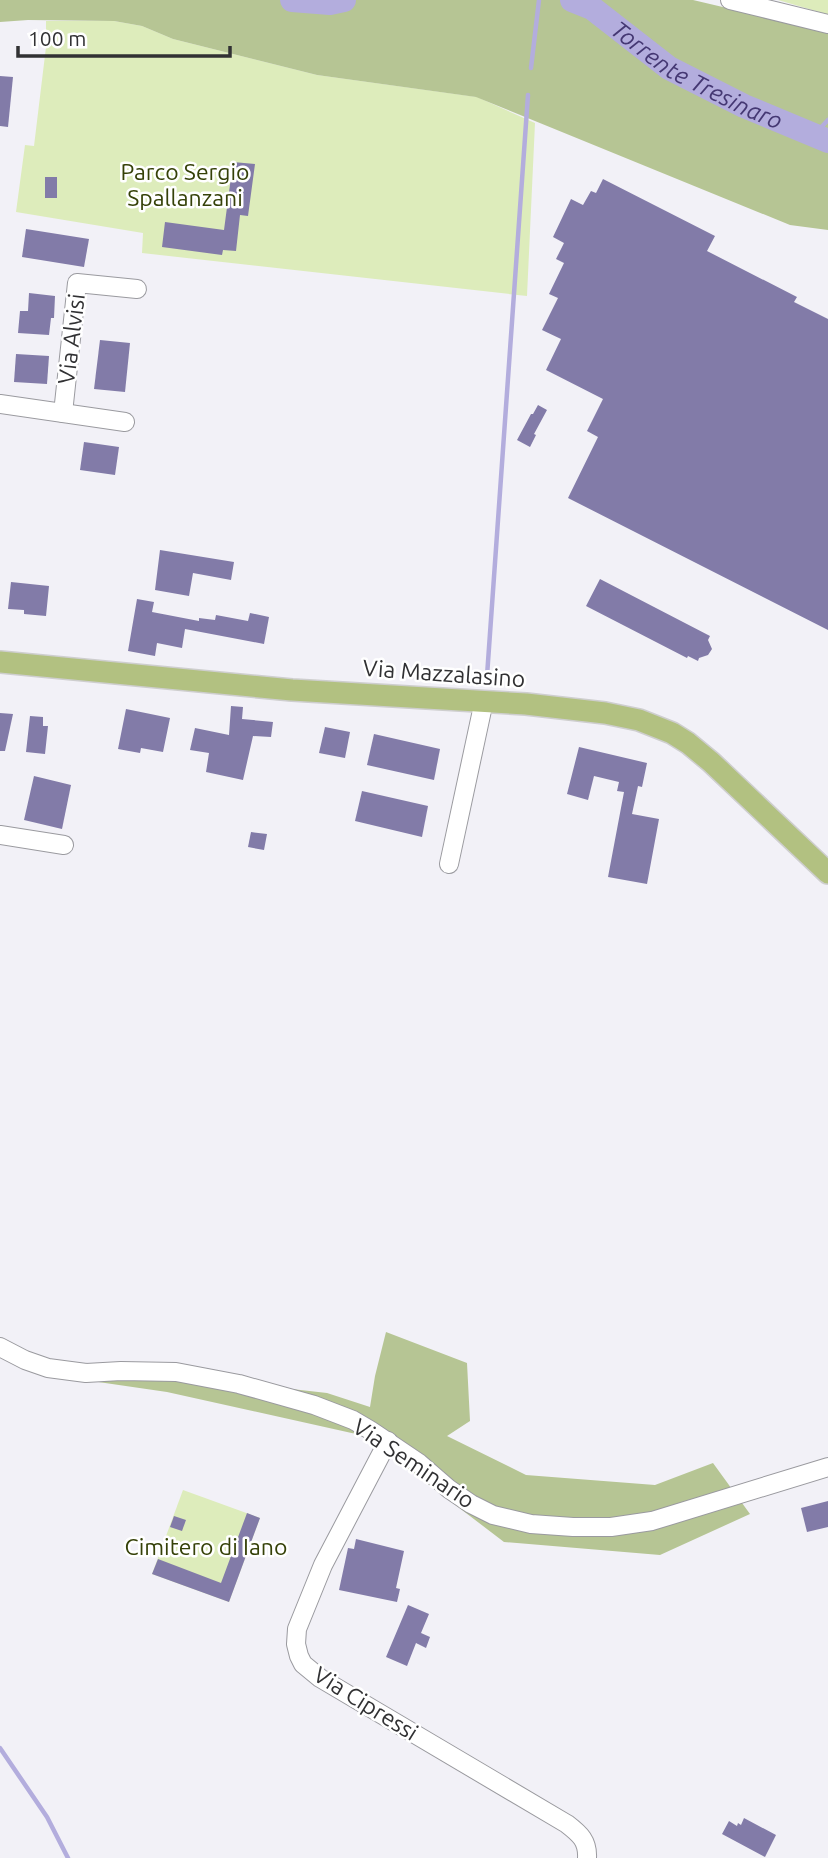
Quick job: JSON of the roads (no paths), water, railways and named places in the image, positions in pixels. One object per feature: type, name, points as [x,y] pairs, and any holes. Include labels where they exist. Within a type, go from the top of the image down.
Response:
[{"type":"main road","name":"Via Mazzalasino","points":[[0,662],[292,690],[484,701],[605,713],[639,720],[672,733],[688,743],[828,873]]},
{"type":"street","points":[[730,0],[828,24]]},
{"type":"street","name":"Via Alvisi","points":[[63,413],[77,283],[137,289]]},
{"type":"street","name":"Via Alvisi","points":[[0,404],[125,422]]},
{"type":"street","points":[[449,864],[484,701]]},
{"type":"street","points":[[0,835],[64,845]]},
{"type":"street","name":"Via Seminario","points":[[0,1347],[48,1368],[86,1373],[176,1373],[239,1384],[333,1411],[388,1441],[471,1504],[493,1515],[531,1524],[611,1527],[652,1521],[828,1467]]},
{"type":"street","name":"Via Cipressi","points":[[388,1441],[323,1565],[297,1629],[296,1644],[299,1656],[310,1671],[320,1678],[567,1824],[586,1843],[587,1858]]},
{"type":"waterway","name":"Torrente Tresinaro","points":[[292,0],[330,3],[344,0]]},
{"type":"waterway","points":[[531,68],[539,0]]},
{"type":"waterway","name":"Torrente Tresinaro","points":[[572,0],[592,8],[669,68],[744,106],[828,141]]},
{"type":"waterway","points":[[487,676],[528,95]]},
{"type":"waterway","points":[[814,135],[828,120]]},
{"type":"waterway","points":[[0,1748],[47,1817],[68,1858]]},
{"type":"park label","name":"Parco Sergio Spallanzani","points":[[185,184]]},
{"type":"park label","name":"Cimitero di Iano","points":[[206,1546]]}]
